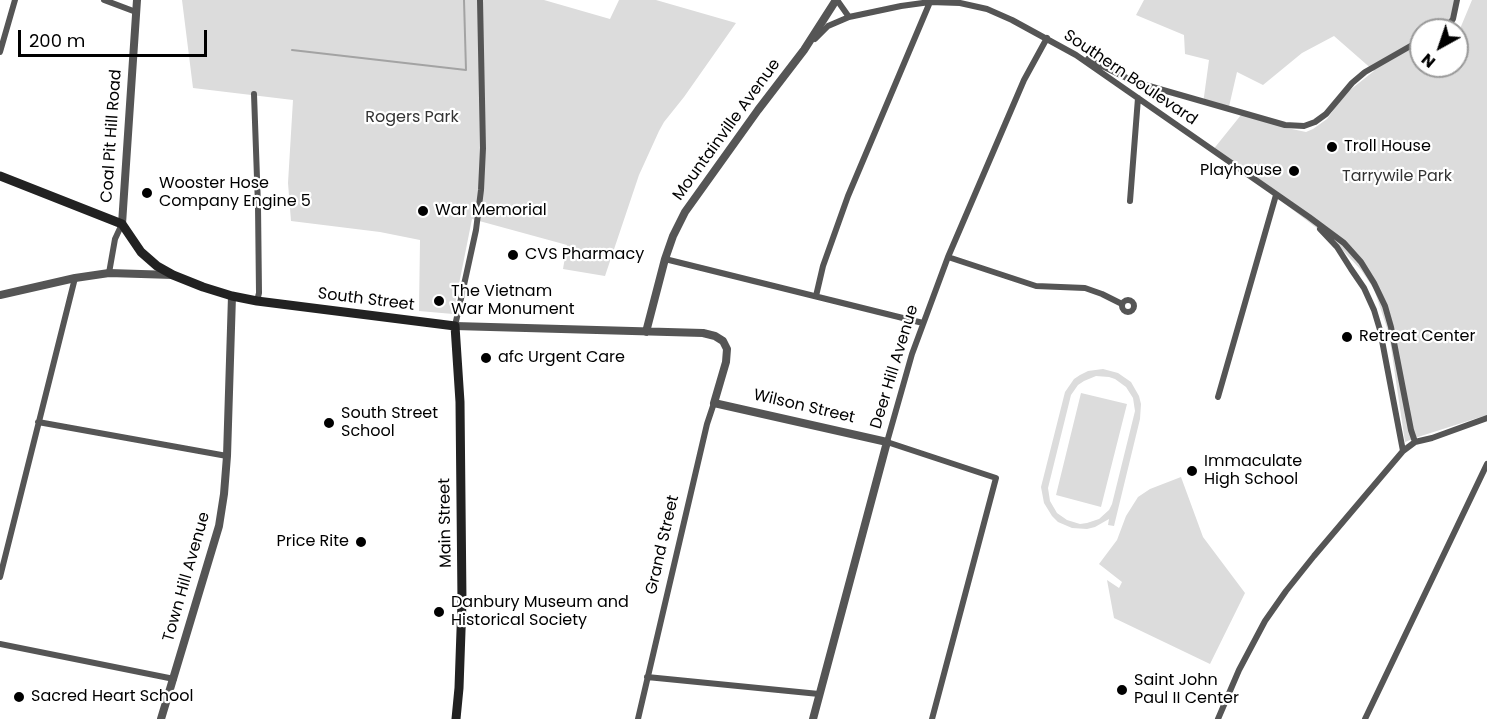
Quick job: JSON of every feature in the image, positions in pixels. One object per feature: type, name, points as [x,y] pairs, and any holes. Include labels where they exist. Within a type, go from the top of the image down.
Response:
[{"type":"main road","points":[[0,176],[122,224]]},
{"type":"main road","name":"South Street","points":[[122,224],[141,252],[157,266],[203,287],[232,296],[455,326]]},
{"type":"main road","name":"Main Street","points":[[455,326],[460,402],[462,602],[456,719]]},
{"type":"street","points":[[0,52],[15,0]]},
{"type":"street","points":[[104,0],[136,12]]},
{"type":"street","name":"Coal Pit Hill Road","points":[[109,273],[115,239],[122,224],[136,0]]},
{"type":"street","points":[[455,326],[476,230],[481,190],[483,148],[480,0]]},
{"type":"street","points":[[837,0],[849,17]]},
{"type":"street","name":"Mountainville Avenue","points":[[646,332],[665,259],[681,221],[695,196],[804,50],[837,0]]},
{"type":"street","points":[[1453,18],[1457,0]]},
{"type":"street","points":[[816,296],[823,266],[848,196],[930,2]]},
{"type":"street","name":"Southern Boulevard","points":[[804,50],[828,26],[849,17],[930,2],[967,4],[987,9],[1076,55],[1309,217],[1344,243],[1361,262],[1385,306],[1415,442]]},
{"type":"street","name":"Deer Hill Avenue","points":[[813,719],[912,354],[948,257],[1024,80],[1047,38]]},
{"type":"street","points":[[1076,55],[1100,64],[1135,82],[1285,125],[1304,126],[1326,114],[1352,83],[1365,72],[1409,47]]},
{"type":"street","points":[[254,94],[258,206],[258,301]]},
{"type":"street","points":[[1130,201],[1138,98]]},
{"type":"street","points":[[1218,398],[1276,195]]},
{"type":"street","name":"Southern Boulevard","points":[[1309,217],[1337,247],[1364,288],[1374,310],[1380,330],[1403,451]]},
{"type":"street","points":[[948,257],[1036,286],[1085,288],[1122,304]]},
{"type":"street","points":[[665,259],[923,323]]},
{"type":"street","points":[[0,295],[75,278],[109,273],[173,275]]},
{"type":"street","points":[[0,577],[4,545],[75,278]]},
{"type":"street","name":"Town Hill Avenue","points":[[161,719],[219,526],[227,456],[232,296]]},
{"type":"street","name":"South Street","points":[[455,326],[703,333],[723,341],[727,349],[722,378]]},
{"type":"street","name":"Grand Street","points":[[638,719],[707,424],[722,378]]},
{"type":"street","name":"Wilson Street","points":[[714,403],[887,442]]},
{"type":"street","points":[[1218,719],[1251,645],[1270,614],[1314,556],[1403,451],[1415,442],[1487,418]]},
{"type":"street","points":[[38,422],[227,456]]},
{"type":"street","points":[[887,442],[996,478],[932,719]]},
{"type":"street","points":[[1365,719],[1487,464]]},
{"type":"street","points":[[0,644],[174,679]]},
{"type":"street","points":[[647,677],[819,694]]},
{"type":"green space","name":"Rogers Park","points":[[182,0],[544,0],[610,19],[619,0],[656,0],[736,23],[659,131],[639,175],[605,276],[563,269],[567,245],[472,219],[453,314],[419,311],[420,240],[380,232],[291,221],[288,183],[293,100],[193,88]]},
{"type":"green space","name":"Tarrywile Park","points":[[1144,0],[1459,0],[1451,18],[1409,18],[1409,78],[1469,78],[1469,18],[1464,18],[1472,0],[1487,0],[1487,415],[1405,442],[1389,334],[1374,289],[1361,270],[1335,242],[1212,151],[1241,115],[1306,132],[1313,129],[1327,119],[1345,94],[1374,71],[1334,36],[1302,53],[1263,85],[1237,72],[1228,111],[1203,104],[1209,60],[1185,54],[1184,35],[1136,15]]},
{"type":"green space","points":[[1103,369],[1118,373],[1131,382],[1141,404],[1140,419],[1114,526],[1108,525],[1109,519],[1087,529],[1072,528],[1058,522],[1044,503],[1041,487],[1065,392],[1074,379],[1088,371]],"holes":[[[1096,376],[1109,377],[1126,387],[1133,398],[1135,411],[1112,504],[1099,519],[1080,524],[1067,520],[1057,513],[1050,501],[1048,488],[1071,395],[1084,381]]]},
{"type":"green space","points":[[1081,393],[1127,404],[1101,507],[1056,495]]},
{"type":"green space","points":[[1181,477],[1203,537],[1245,593],[1210,664],[1114,618],[1107,580],[1119,588],[1122,582],[1099,564],[1117,540],[1126,516],[1138,497],[1150,489]]},
{"type":"waterway","points":[[292,50],[466,70],[464,0]]},
{"type":"place","name":"Troll House","points":[[1332,147]]},
{"type":"place","name":"Playhouse","points":[[1294,171]]},
{"type":"place","name":"Wooster Hose Company Engine 5","points":[[147,193]]},
{"type":"place","name":"War Memorial","points":[[423,211]]},
{"type":"place","name":"CVS Pharmacy","points":[[513,255]]},
{"type":"place","name":"The Vietnam War Monument","points":[[439,301]]},
{"type":"place","name":"Retreat Center","points":[[1347,337]]},
{"type":"place","name":"afc Urgent Care","points":[[486,358]]},
{"type":"place","name":"South Street School","points":[[329,423]]},
{"type":"place","name":"Immaculate High School","points":[[1192,471]]},
{"type":"place","name":"Price Rite","points":[[361,542]]},
{"type":"place","name":"Danbury Museum and Historical Society","points":[[439,612]]},
{"type":"place","name":"Saint John Paul II Center","points":[[1122,690]]},
{"type":"place","name":"Sacred Heart School","points":[[19,697]]}]
